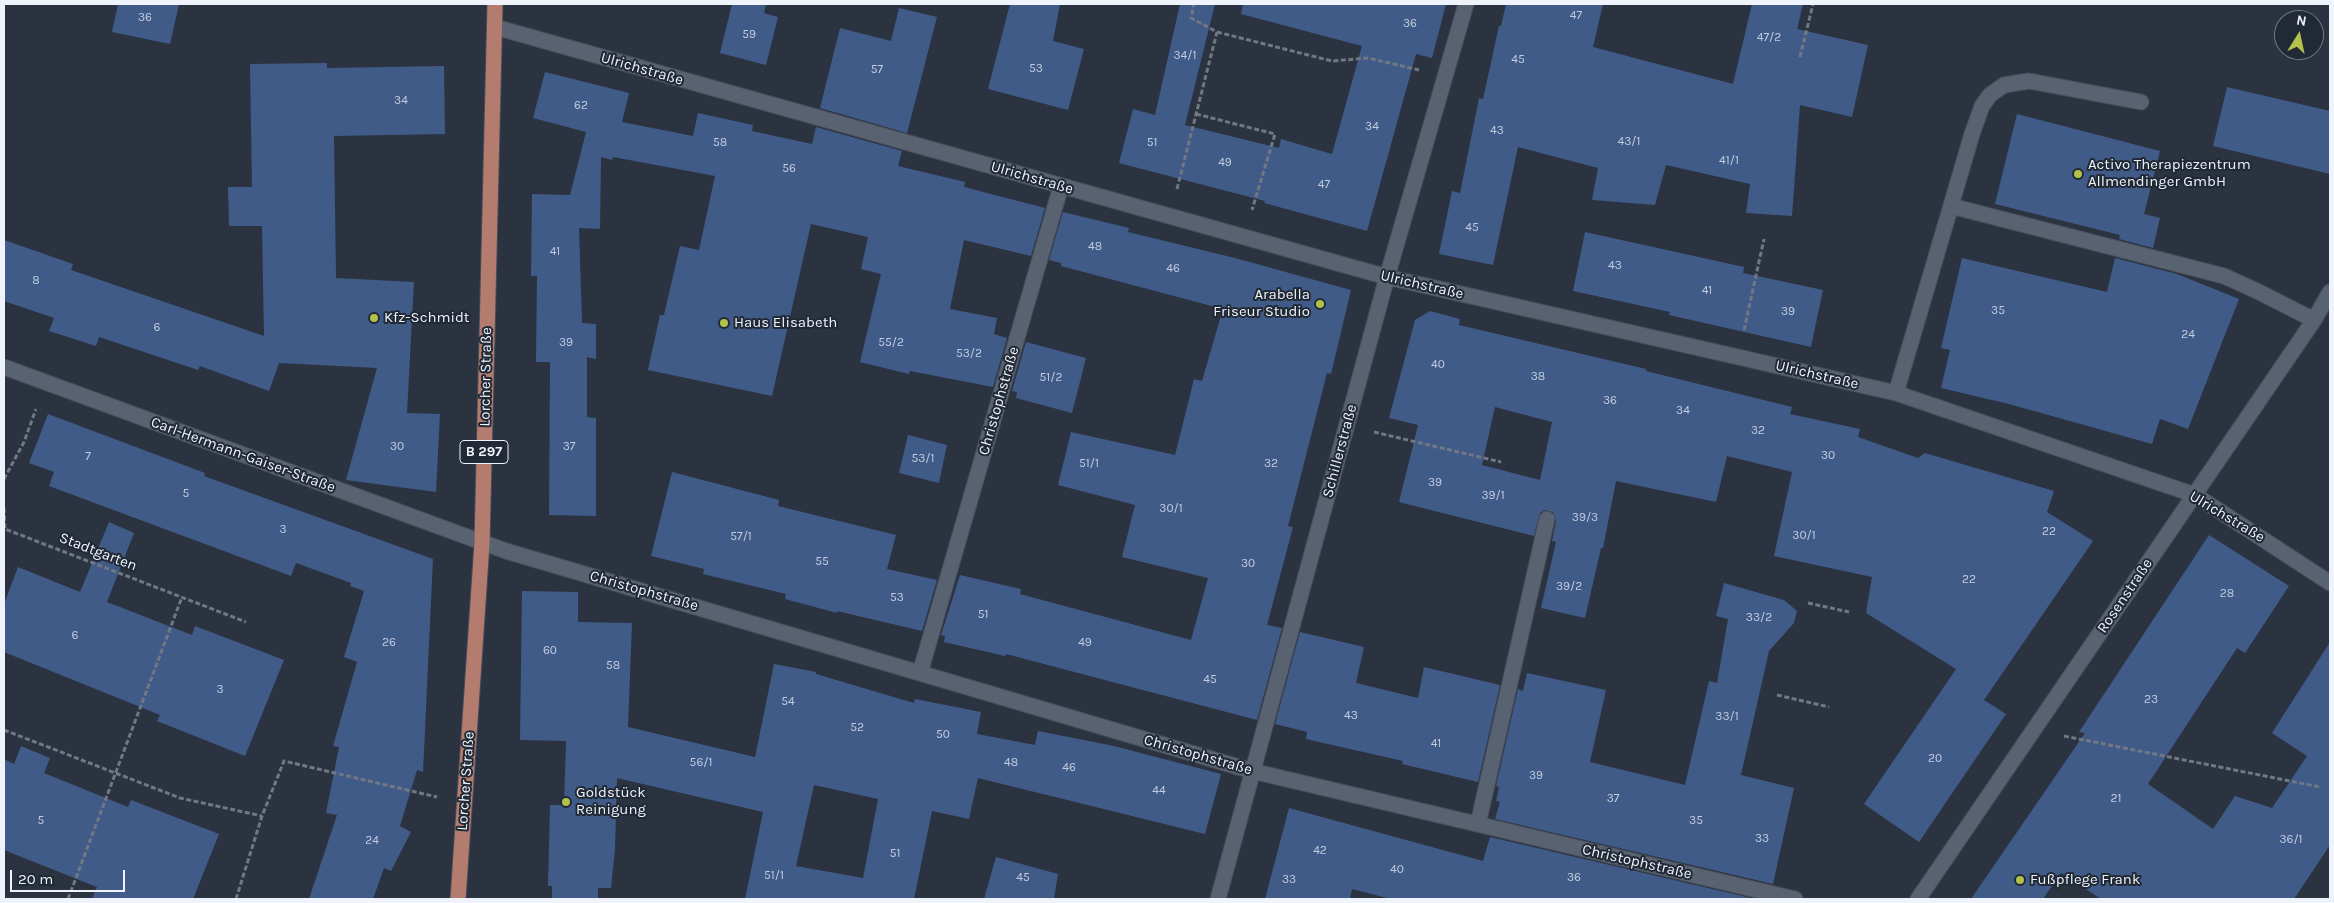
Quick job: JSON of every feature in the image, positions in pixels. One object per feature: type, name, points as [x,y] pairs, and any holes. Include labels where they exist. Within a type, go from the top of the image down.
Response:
[{"type":"main road","name":"Lorcher Straße","points":[[458,899],[482,543],[495,4]]},
{"type":"street","name":"Schillerstraße","points":[[1218,899],[1387,277],[1466,4]]},
{"type":"street","name":"Ulrichstraße","points":[[495,27],[1387,277],[1896,393],[2195,495],[2330,583]]},
{"type":"street","points":[[1896,393],[1950,206],[1982,106],[1990,95],[2004,85],[2029,82],[2141,102]]},
{"type":"street","name":"Christophstraße","points":[[920,673],[1061,186]]},
{"type":"street","points":[[1950,206],[2224,276],[2314,320]]},
{"type":"street","name":"Rosenstraße","points":[[1918,899],[2314,320],[2330,292]]},
{"type":"street","name":"Carl-Hermann-Gaiser-Straße","points":[[4,367],[482,543]]},
{"type":"street","points":[[1478,824],[1547,519]]},
{"type":"street","name":"Christophstraße","points":[[482,543],[1252,771],[1795,899]]},
{"type":"path","points":[[1194,4],[1191,18],[1217,32],[1332,61],[1368,58],[1446,76]]},
{"type":"path","points":[[1800,57],[1813,4]]},
{"type":"path","points":[[1170,216],[1217,32]]},
{"type":"path","points":[[1196,114],[1274,134],[1244,237]]},
{"type":"path","points":[[1738,357],[1764,239]]},
{"type":"path","points":[[4,479],[31,423]]},
{"type":"path","points":[[1347,425],[1501,462]]},
{"type":"path","points":[[4,508],[6,529],[4,533]]},
{"type":"path","name":"Stadtgarten","points":[[6,529],[246,622]]},
{"type":"path","points":[[68,899],[182,597]]},
{"type":"path","points":[[1808,604],[1849,612]]},
{"type":"path","points":[[1777,695],[1829,707]]},
{"type":"path","points":[[4,730],[180,798],[262,816]]},
{"type":"path","points":[[2034,730],[2320,787]]},
{"type":"path","points":[[236,899],[262,816],[284,761],[438,797]]},
{"type":"building","points":[[118,4],[179,4],[170,44],[112,32]]},
{"type":"building","points":[[732,4],[766,4],[764,13],[778,17],[766,65],[720,53]]},
{"type":"building","points":[[1010,4],[1060,4],[1053,41],[1084,49],[1068,110],[988,89]]},
{"type":"building","points":[[1180,4],[1215,4],[1185,125],[1279,148],[1281,139],[1332,154],[1362,46],[1241,14],[1243,4],[1446,4],[1432,58],[1416,54],[1367,231],[1264,203],[1265,201],[1119,163],[1133,109],[1155,115]]},
{"type":"building","points":[[1506,4],[1603,4],[1593,47],[1733,84],[1752,4],[1803,4],[1797,29],[1868,45],[1852,117],[1800,105],[1792,216],[1746,213],[1750,184],[1666,165],[1655,205],[1592,200],[1598,168],[1518,147],[1493,265],[1439,254],[1452,191],[1460,193],[1479,98],[1483,99],[1499,26],[1501,26]]},
{"type":"building","points":[[899,8],[937,17],[907,133],[820,108],[840,28],[891,41]]},
{"type":"building","points":[[327,63],[327,68],[444,66],[445,134],[334,136],[336,278],[414,282],[407,413],[440,414],[436,492],[346,480],[377,368],[279,363],[269,391],[200,366],[198,370],[99,337],[96,346],[49,331],[54,318],[4,301],[4,240],[73,264],[71,270],[264,336],[262,226],[229,226],[228,187],[252,187],[250,64]]},
{"type":"building","points":[[545,72],[629,93],[622,122],[693,136],[698,113],[753,125],[752,131],[812,144],[816,127],[902,151],[898,166],[965,182],[964,187],[1045,208],[1031,256],[964,240],[950,309],[997,318],[994,334],[1007,338],[993,387],[910,371],[909,374],[860,362],[881,274],[861,269],[868,237],[811,224],[772,396],[648,370],[660,315],[664,315],[680,246],[699,250],[715,176],[613,157],[612,160],[601,157],[600,229],[579,228],[582,323],[596,324],[596,359],[587,357],[587,417],[596,418],[596,516],[549,515],[550,362],[536,362],[537,276],[531,276],[532,194],[570,195],[586,132],[533,118]]},
{"type":"building","points":[[2227,87],[2330,111],[2330,174],[2213,146]]},
{"type":"building","name":"Activo Therapiezentrum Allmendinger GmbH","points":[[2017,114],[2160,151],[2144,214],[2160,218],[2153,248],[2119,239],[2120,235],[1995,204]]},
{"type":"building","points":[[1063,212],[1129,228],[1128,232],[1235,258],[1351,290],[1331,374],[1327,373],[1288,526],[1293,527],[1267,625],[1282,628],[1257,720],[1006,654],[1005,656],[944,642],[945,636],[941,635],[960,575],[1021,589],[1020,594],[1191,640],[1208,578],[1122,557],[1135,505],[1058,485],[1071,432],[1175,455],[1194,379],[1202,381],[1223,309],[1061,266],[1061,263],[1049,260]]},
{"type":"building","points":[[1585,232],[1744,267],[1743,273],[1823,290],[1811,347],[1669,315],[1670,312],[1573,291]]},
{"type":"building","points":[[1962,258],[2107,292],[2115,258],[2177,274],[2239,299],[2188,429],[2160,419],[2152,444],[2009,404],[1941,388],[1950,350],[1941,348]]},
{"type":"building","points":[[1430,311],[1460,319],[1459,325],[1646,369],[1646,371],[1792,407],[1790,414],[1860,429],[1858,437],[1918,458],[1925,453],[2054,491],[2047,512],[2093,541],[1984,700],[2006,714],[1919,842],[1864,804],[1956,669],[1866,613],[1872,577],[1774,556],[1792,472],[1727,456],[1716,502],[1616,481],[1603,548],[1601,548],[1585,618],[1541,608],[1556,542],[1552,541],[1556,521],[1553,512],[1545,510],[1540,513],[1534,536],[1399,502],[1418,425],[1389,418],[1415,320]],"holes":[[[1495,407],[1552,422],[1540,480],[1482,465]]]},
{"type":"building","points":[[1026,342],[1086,358],[1072,413],[1016,398],[1017,392],[1012,391]]},
{"type":"building","points":[[48,414],[205,473],[204,476],[433,559],[423,772],[417,770],[400,826],[411,832],[391,871],[384,868],[373,899],[309,899],[337,815],[326,813],[339,747],[333,746],[357,662],[344,657],[364,591],[350,586],[351,583],[296,563],[291,576],[49,486],[54,472],[29,463]]},
{"type":"building","points":[[908,435],[947,445],[939,483],[899,473]]},
{"type":"building","points":[[672,472],[779,500],[778,506],[896,535],[887,569],[937,580],[922,631],[837,611],[837,613],[785,599],[786,594],[703,574],[704,569],[651,556]]},
{"type":"building","points":[[109,522],[134,533],[107,602],[192,635],[195,626],[284,660],[245,756],[157,721],[160,715],[4,652],[4,604],[18,567],[80,592]]},
{"type":"building","points":[[2209,535],[2289,586],[2245,653],[2237,648],[2148,784],[2213,829],[2235,796],[2272,808],[2307,756],[2272,733],[2330,642],[2330,845],[2294,899],[2101,899],[2061,873],[2043,899],[1971,899],[2085,733],[2079,732]]},
{"type":"building","points":[[1724,583],[1784,600],[1797,611],[1794,623],[1769,651],[1741,775],[1794,788],[1773,884],[1495,819],[1500,802],[1496,801],[1499,787],[1496,786],[1518,689],[1523,691],[1527,673],[1606,690],[1590,762],[1685,785],[1709,681],[1717,683],[1728,619],[1716,616]]},
{"type":"building","points":[[522,591],[578,592],[578,622],[632,623],[628,727],[755,757],[774,664],[816,672],[816,674],[914,703],[915,699],[981,712],[977,734],[1035,745],[1038,731],[1114,746],[1221,774],[1205,834],[978,778],[969,819],[932,811],[914,899],[745,899],[763,812],[617,778],[615,849],[611,888],[598,888],[598,899],[552,899],[552,886],[548,886],[550,805],[564,805],[566,741],[520,740]],"holes":[[[814,785],[878,799],[863,878],[796,866]]]},
{"type":"building","points":[[1300,632],[1364,647],[1356,683],[1418,698],[1424,667],[1500,685],[1478,782],[1402,764],[1403,761],[1306,739],[1307,732],[1275,724]]},
{"type":"building","points":[[21,746],[50,758],[44,773],[128,807],[131,800],[219,834],[193,899],[92,899],[97,887],[4,850],[4,759],[14,764]]},
{"type":"building","points":[[1289,808],[1483,861],[1490,837],[1755,899],[1391,899],[1352,889],[1350,899],[1265,899]]},
{"type":"building","points":[[996,857],[1058,874],[1054,899],[984,899]]},
{"type":"place","name":"Activo Therapiezentrum Allmendinger GmbH","points":[[2078,174]]},
{"type":"place","name":"Arabella Friseur Studio","points":[[1320,304]]},
{"type":"place","name":"Kfz-Schmidt","points":[[374,318]]},
{"type":"place","name":"Haus Elisabeth","points":[[724,323]]},
{"type":"place","name":"Goldstück Reinigung","points":[[566,802]]},
{"type":"place","name":"Fußpflege Frank","points":[[2020,880]]}]
